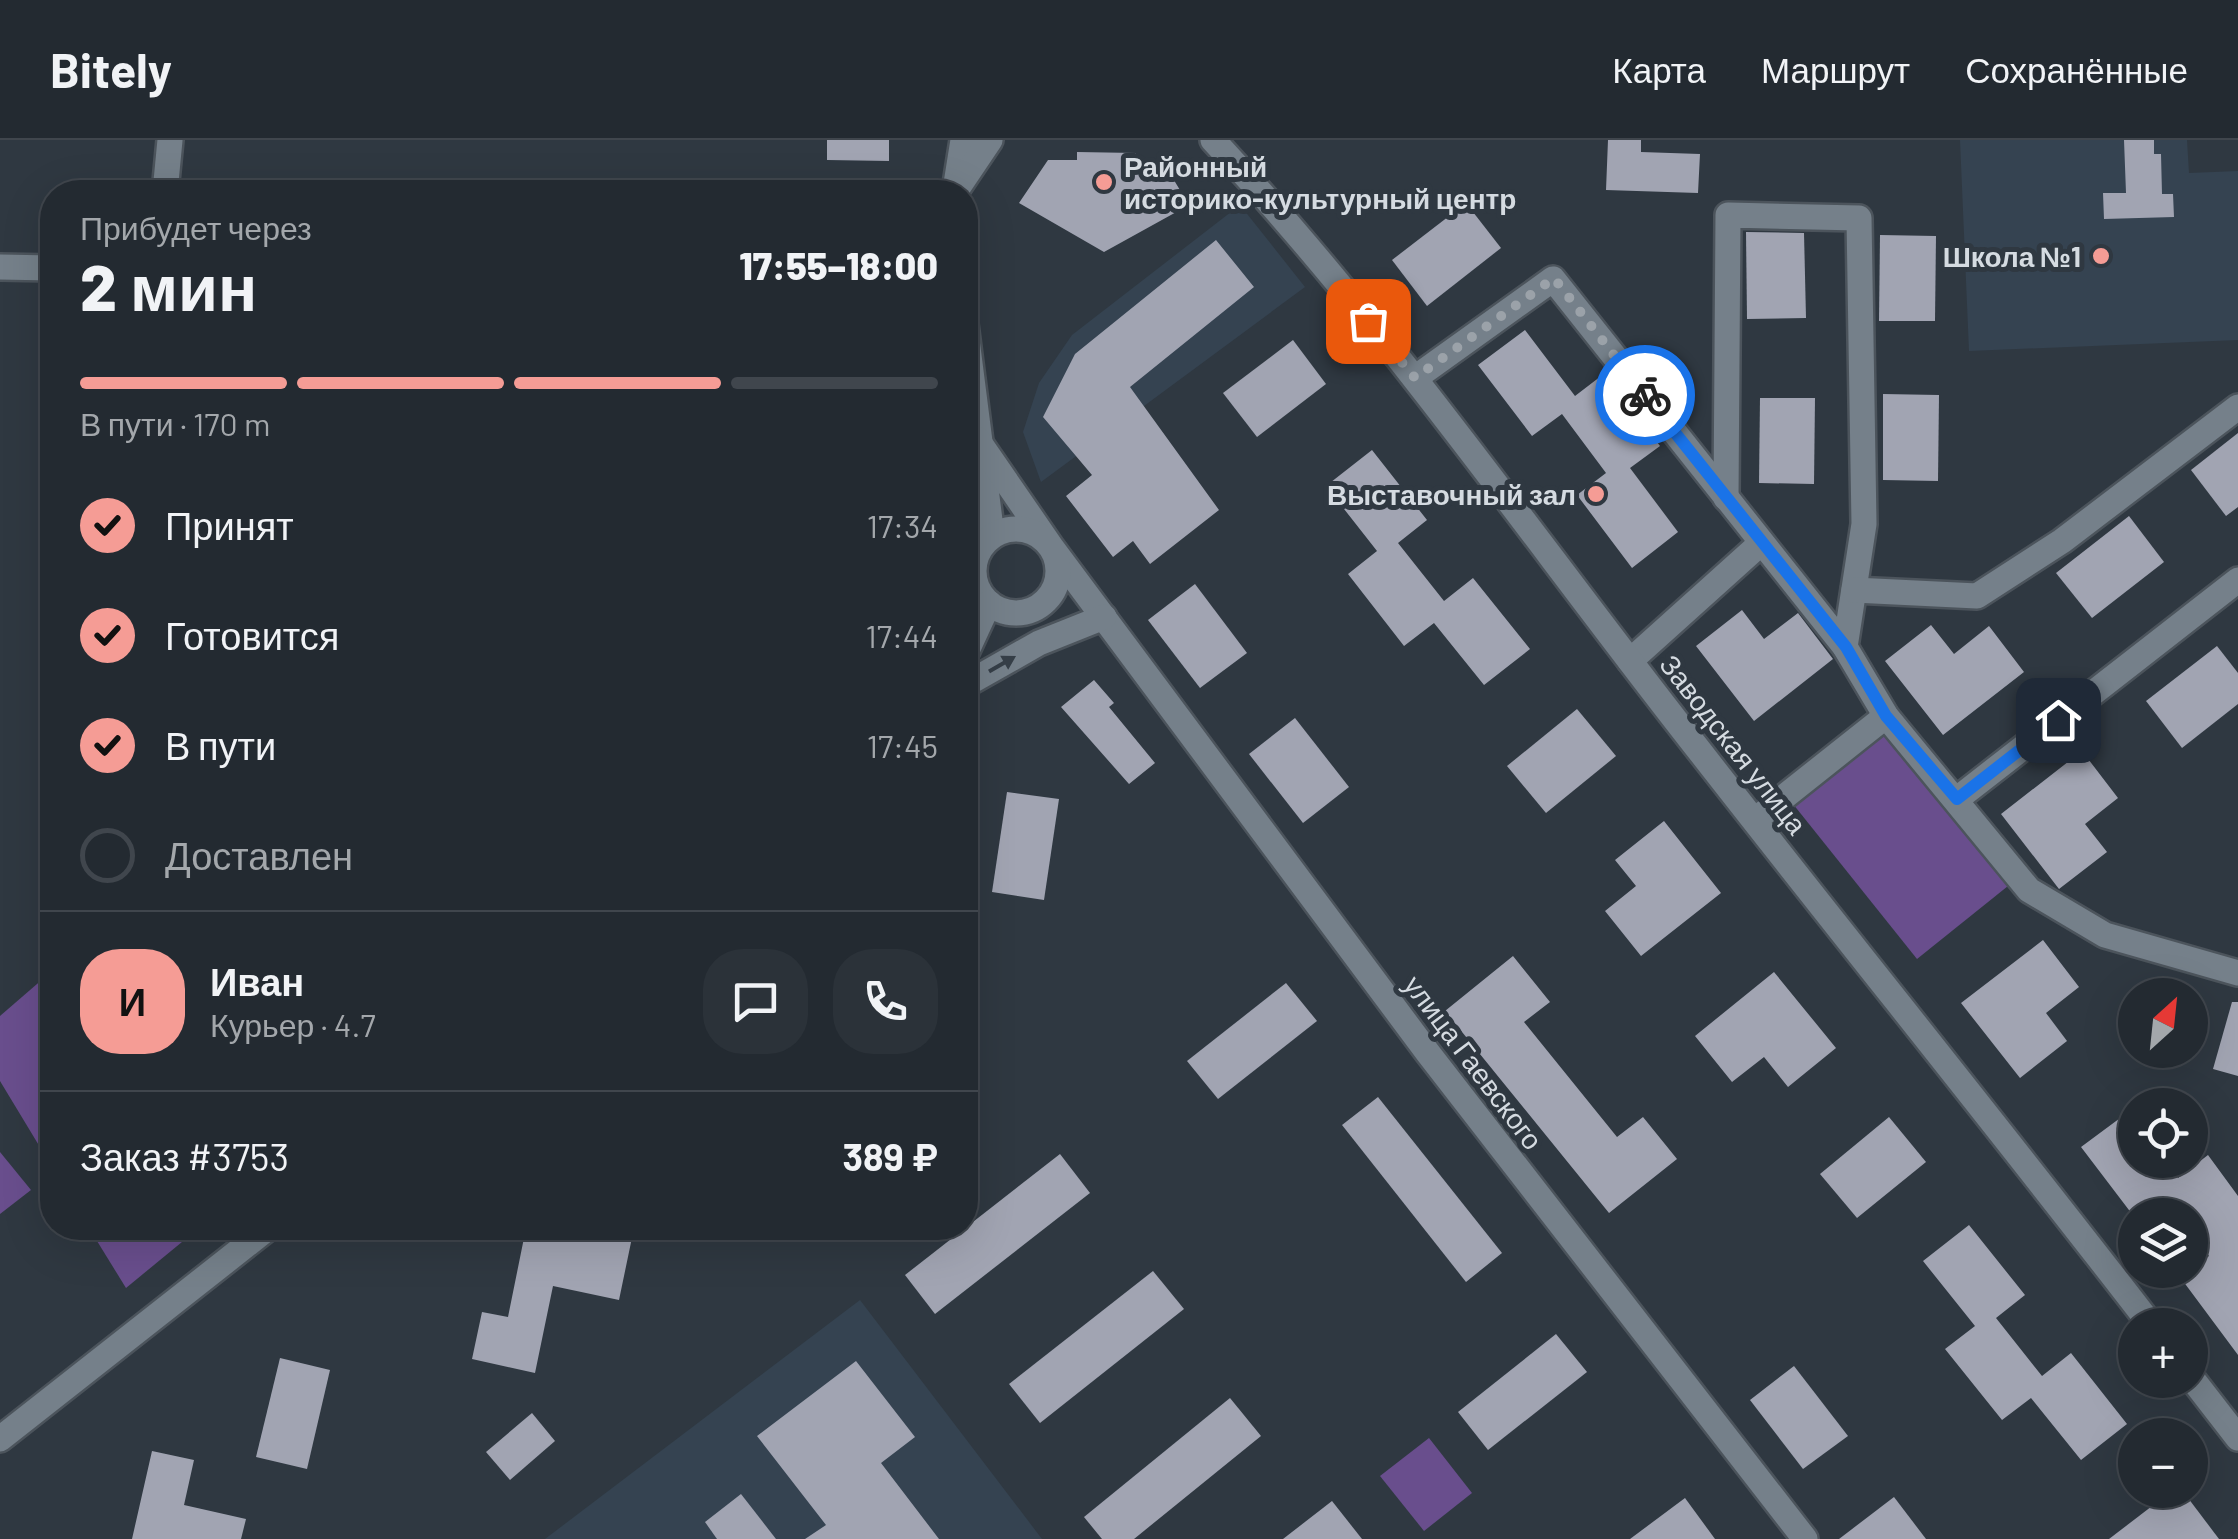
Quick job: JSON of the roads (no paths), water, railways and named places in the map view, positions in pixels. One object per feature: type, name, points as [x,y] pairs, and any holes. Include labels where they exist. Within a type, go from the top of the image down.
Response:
[{"type":"street","points":[[166,180],[170,140]]},
{"type":"street","points":[[952,140],[954,180]]},
{"type":"street","points":[[956,180],[963,140]]},
{"type":"street","points":[[962,180],[990,140]]},
{"type":"street","points":[[1213,140],[1269,200]]},
{"type":"street","points":[[1238,140],[1269,200]]},
{"type":"street","name":"Заводская улица","points":[[1269,200],[1415,378],[1630,660],[2138,1308]]},
{"type":"street","points":[[1726,498],[1728,215],[1860,218],[1864,524],[1846,647]]},
{"type":"street","points":[[0,267],[40,268]]},
{"type":"street","points":[[1415,378],[1554,278],[1760,544],[1846,647],[1886,716],[2029,890],[2105,934],[2238,974]]},
{"type":"street","points":[[1854,590],[1977,596],[2062,540],[2238,407]]},
{"type":"street","name":"улица Гаевского","points":[[978,448],[1428,1053],[1804,1539]]},
{"type":"street","name":"улица Гаевского","points":[[978,471],[992,536]]},
{"type":"street","points":[[978,554],[992,536],[1012,528],[1040,536],[1052,548],[1059,566],[1038,643]]},
{"type":"street","points":[[1630,660],[1760,544]]},
{"type":"street","points":[[1957,799],[2238,580]]},
{"type":"street","points":[[978,587],[989,603],[1007,612],[1026,612],[1050,597]]},
{"type":"street","points":[[1050,597],[1104,616]]},
{"type":"street","points":[[978,627],[989,603]]},
{"type":"street","points":[[978,678],[1038,643],[1104,616]]},
{"type":"street","points":[[1755,820],[1886,716]]},
{"type":"street","points":[[0,1439],[253,1240]]},
{"type":"street","points":[[2207,1398],[2238,1438]]},
{"type":"place","name":"Районный историко-культурный центр","points":[[1104,182]]},
{"type":"place","name":"Школа №1","points":[[2101,256]]},
{"type":"place","name":"Выставочный зал","points":[[1596,494]]}]
